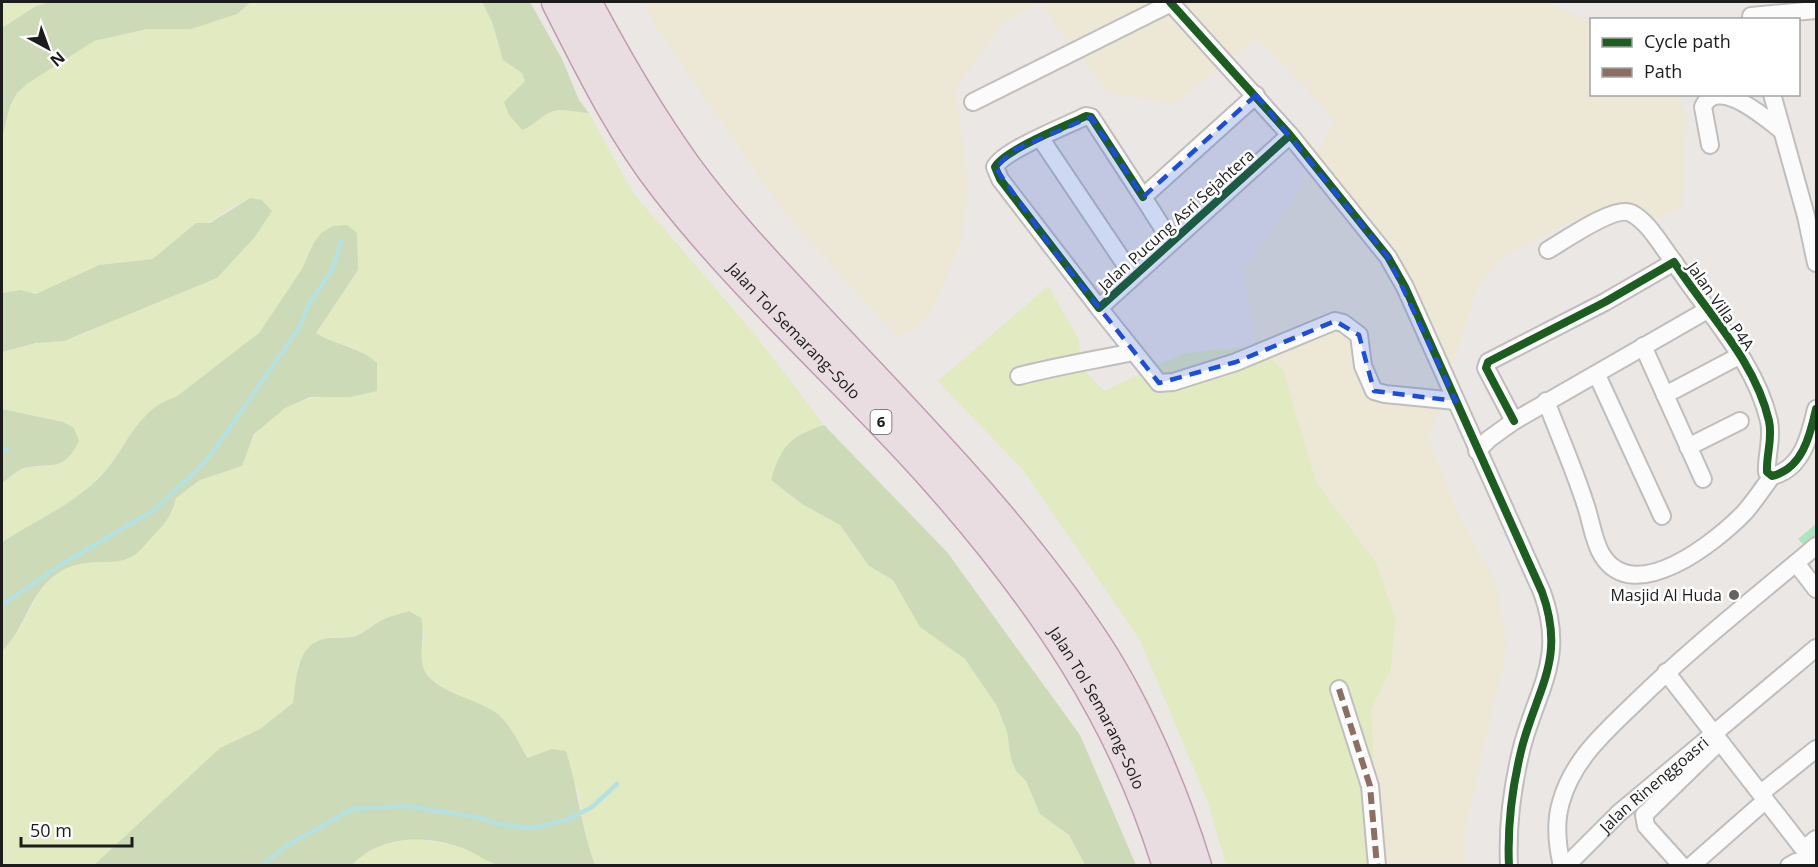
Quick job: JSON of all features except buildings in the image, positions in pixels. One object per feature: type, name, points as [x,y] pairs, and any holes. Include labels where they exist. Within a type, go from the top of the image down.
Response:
[{"type":"highway","name":"Jalan Tol Semarang–Solo","points":[[557,2],[599,85],[663,186],[730,263],[937,481],[999,553],[1056,629],[1098,699],[1134,771],[1168,866]]},
{"type":"highway","name":"Jalan Tol Semarang–Solo","points":[[586,2],[623,72],[686,167],[748,243],[985,499],[1074,613],[1098,648],[1159,764],[1196,866]]},
{"type":"street","points":[[973,102],[1171,2],[1256,95],[1388,256],[1405,287],[1550,614],[1549,674],[1523,745],[1509,809],[1509,866]]},
{"type":"street","points":[[1750,12],[1816,10]]},
{"type":"street","points":[[1143,197],[1256,95]]},
{"type":"street","points":[[1710,146],[1703,107],[1706,102],[1716,96]]},
{"type":"street","points":[[1723,96],[1734,98],[1781,130]]},
{"type":"street","points":[[1772,96],[1816,263]]},
{"type":"street","name":"Jalan Pucung Asri Sejahtera","points":[[1171,241],[1091,117],[1086,116],[998,160],[995,172],[1099,308],[1290,135]]},
{"type":"street","name":"Jalan Pucung Asri Sejahtera","points":[[1041,139],[1133,276]]},
{"type":"street","points":[[1548,250],[1591,225],[1624,212],[1632,214],[1648,228],[1674,262]]},
{"type":"street","name":"Jalan Villa P4A","points":[[1514,421],[1492,382],[1486,368],[1488,362],[1605,302],[1674,262],[1709,309],[1755,384],[1769,422],[1771,443],[1767,472],[1772,476]]},
{"type":"street","points":[[1099,308],[1155,380],[1162,384],[1236,362],[1335,321],[1343,323],[1359,335],[1364,366],[1374,391],[1456,401]]},
{"type":"street","name":"Jalan Villa P4A","points":[[1477,451],[1514,421],[1546,401],[1597,375],[1709,309]]},
{"type":"street","points":[[1643,346],[1703,479]]},
{"type":"street","points":[[1019,376],[1075,362],[1106,359],[1133,352]]},
{"type":"street","points":[[1665,395],[1739,356]]},
{"type":"street","points":[[1597,375],[1662,516]]},
{"type":"street","points":[[1546,401],[1585,502],[1601,555],[1615,568],[1628,574],[1652,574],[1686,559],[1713,541],[1745,512],[1772,476],[1785,473],[1799,458],[1812,429],[1816,409]]},
{"type":"street","points":[[1688,447],[1740,421]]},
{"type":"street","name":"Jalan Rinenggoasri","points":[[1566,865],[1558,817],[1572,777],[1592,744],[1666,672],[1816,546]]},
{"type":"street","points":[[1796,563],[1816,589]]},
{"type":"street","points":[[1682,866],[1646,826],[1644,815],[1714,741],[1816,648]]},
{"type":"street","name":"Jalan Rinenggoasri","points":[[1566,865],[1619,813],[1714,741],[1666,672]]},
{"type":"street","points":[[1339,689],[1370,786],[1377,866]]},
{"type":"street","points":[[1714,741],[1760,800],[1808,851],[1816,865]]},
{"type":"street","points":[[1691,866],[1816,749]]},
{"type":"street","points":[[1789,866],[1808,851]]},
{"type":"highlighted area","points":[[1256,95],[1388,257],[1456,401],[1374,391],[1359,335],[1335,321],[1236,362],[1159,383],[1053,250],[995,167],[1014,150],[1091,117],[1143,197]]},
{"type":"shaded area","points":[[643,2],[1549,2],[1590,22],[1590,96],[1678,96],[1688,114],[1683,160],[1684,205],[1651,222],[1568,222],[1502,258],[1479,284],[1429,439],[1459,516],[1496,582],[1507,648],[1466,826],[1465,865],[1370,866],[1368,863],[1376,802],[1371,710],[1391,668],[1376,563],[1316,482],[1283,370],[1256,346],[1243,269],[1289,206],[1335,120],[1257,38],[1174,104],[1109,93],[1039,3],[1003,23],[956,88],[969,187],[962,240],[934,307],[914,330],[896,336],[782,210],[656,28]]},
{"type":"green space","points":[[2,2],[50,2],[36,6],[2,28]]},
{"type":"green space","points":[[50,2],[251,2],[237,14],[191,29],[147,29],[94,41],[27,84],[17,93],[10,106],[2,138],[2,28],[36,6]]},
{"type":"green space","points":[[251,2],[482,2],[492,22],[503,60],[522,73],[525,81],[509,115],[522,130],[555,111],[589,113],[633,193],[752,331],[824,425],[804,432],[771,480],[802,504],[840,525],[869,566],[893,580],[942,643],[965,659],[997,706],[1007,732],[1011,759],[1016,771],[1026,781],[1040,814],[1069,835],[1085,865],[595,865],[587,845],[578,790],[539,753],[527,759],[510,728],[496,713],[451,692],[430,677],[421,658],[425,631],[383,619],[353,636],[332,637],[299,662],[293,703],[260,729],[220,749],[94,865],[2,865],[2,651],[20,628],[41,591],[61,571],[76,563],[132,556],[173,512],[176,498],[200,480],[242,466],[258,431],[282,409],[313,398],[351,397],[355,348],[327,340],[316,333],[358,270],[347,225],[333,226],[321,233],[313,244],[302,269],[259,333],[176,398],[163,403],[142,420],[101,476],[79,495],[2,542],[2,483],[24,467],[50,466],[63,422],[2,409],[2,352],[89,332],[254,238],[261,226],[238,203],[153,259],[99,265],[36,294],[21,290],[2,293],[2,138],[10,106],[17,93],[27,84],[94,41],[147,29],[191,29],[248,6]]},
{"type":"green space","points":[[482,2],[530,2],[562,59],[579,100],[589,113],[555,111],[522,130],[509,115],[504,102],[525,81],[522,73],[503,60],[492,22]]},
{"type":"green space","points":[[250,198],[262,200],[272,211],[254,238],[217,278],[64,341],[36,343],[2,352],[2,293],[21,290],[36,294],[99,265],[153,259],[196,223],[210,223]]},
{"type":"green space","points":[[347,225],[357,233],[358,270],[316,333],[355,349],[377,363],[377,391],[351,397],[310,397],[285,408],[254,434],[242,466],[200,480],[176,498],[164,523],[136,554],[124,560],[75,565],[54,576],[38,593],[16,634],[2,651],[2,542],[79,495],[102,475],[142,419],[152,410],[176,397],[259,333],[302,269],[313,244],[321,233],[333,226]]},
{"type":"green space","points":[[1048,286],[1079,340],[1081,367],[1104,391],[1184,353],[1256,346],[1283,370],[1316,482],[1376,563],[1395,619],[1391,668],[1371,710],[1376,802],[1370,865],[1226,865],[1208,802],[1140,640],[1024,471],[938,381]]},
{"type":"green space","points":[[2,409],[63,422],[74,428],[79,441],[74,451],[58,464],[24,468],[2,483]]},
{"type":"green space","points":[[824,425],[947,552],[1080,735],[1136,865],[1085,865],[1069,835],[1040,814],[1026,781],[1016,771],[1011,759],[1007,732],[997,706],[965,659],[920,627],[893,580],[869,566],[840,525],[802,504],[771,480],[788,444],[803,433]]},
{"type":"green space","points":[[1816,524],[1816,543],[1808,550],[1798,539]]},
{"type":"green space","points":[[409,611],[421,618],[423,633],[421,657],[429,677],[445,689],[499,715],[511,730],[527,758],[552,749],[566,751],[586,837],[595,865],[498,865],[454,845],[408,840],[378,847],[352,865],[94,865],[220,748],[260,729],[293,703],[300,662],[311,645],[319,640],[358,635],[382,620]]},
{"type":"green space","points":[[415,839],[454,845],[499,865],[352,866],[366,854],[381,846]]},
{"type":"waterway","points":[[2,605],[62,564],[153,511],[194,473],[213,452],[299,328],[309,304],[332,270],[341,242]]},
{"type":"waterway","points":[[2,450],[7,450]]},
{"type":"waterway","points":[[261,866],[285,847],[352,809],[407,806],[482,818],[497,824],[532,828],[567,820],[592,807],[617,784]]},
{"type":"marked path","points":[[1339,689],[1370,786],[1377,866]]},
{"type":"cycle path","points":[[1170,2],[1290,135],[1388,257],[1405,287],[1542,592],[1549,615],[1550,654],[1547,672],[1528,726],[1515,777],[1510,820],[1509,866]]},
{"type":"cycle path","points":[[1143,197],[1091,117],[1086,116],[1022,146],[1010,153],[995,167],[1000,179],[1099,308],[1290,135]]},
{"type":"cycle path","points":[[1514,421],[1486,368],[1488,362],[1605,302],[1674,262],[1729,338],[1753,378],[1769,421],[1767,472],[1772,476],[1782,472],[1798,459],[1811,430],[1816,409]]},
{"type":"place","name":"Masjid Al Huda","points":[[1734,595]]}]
